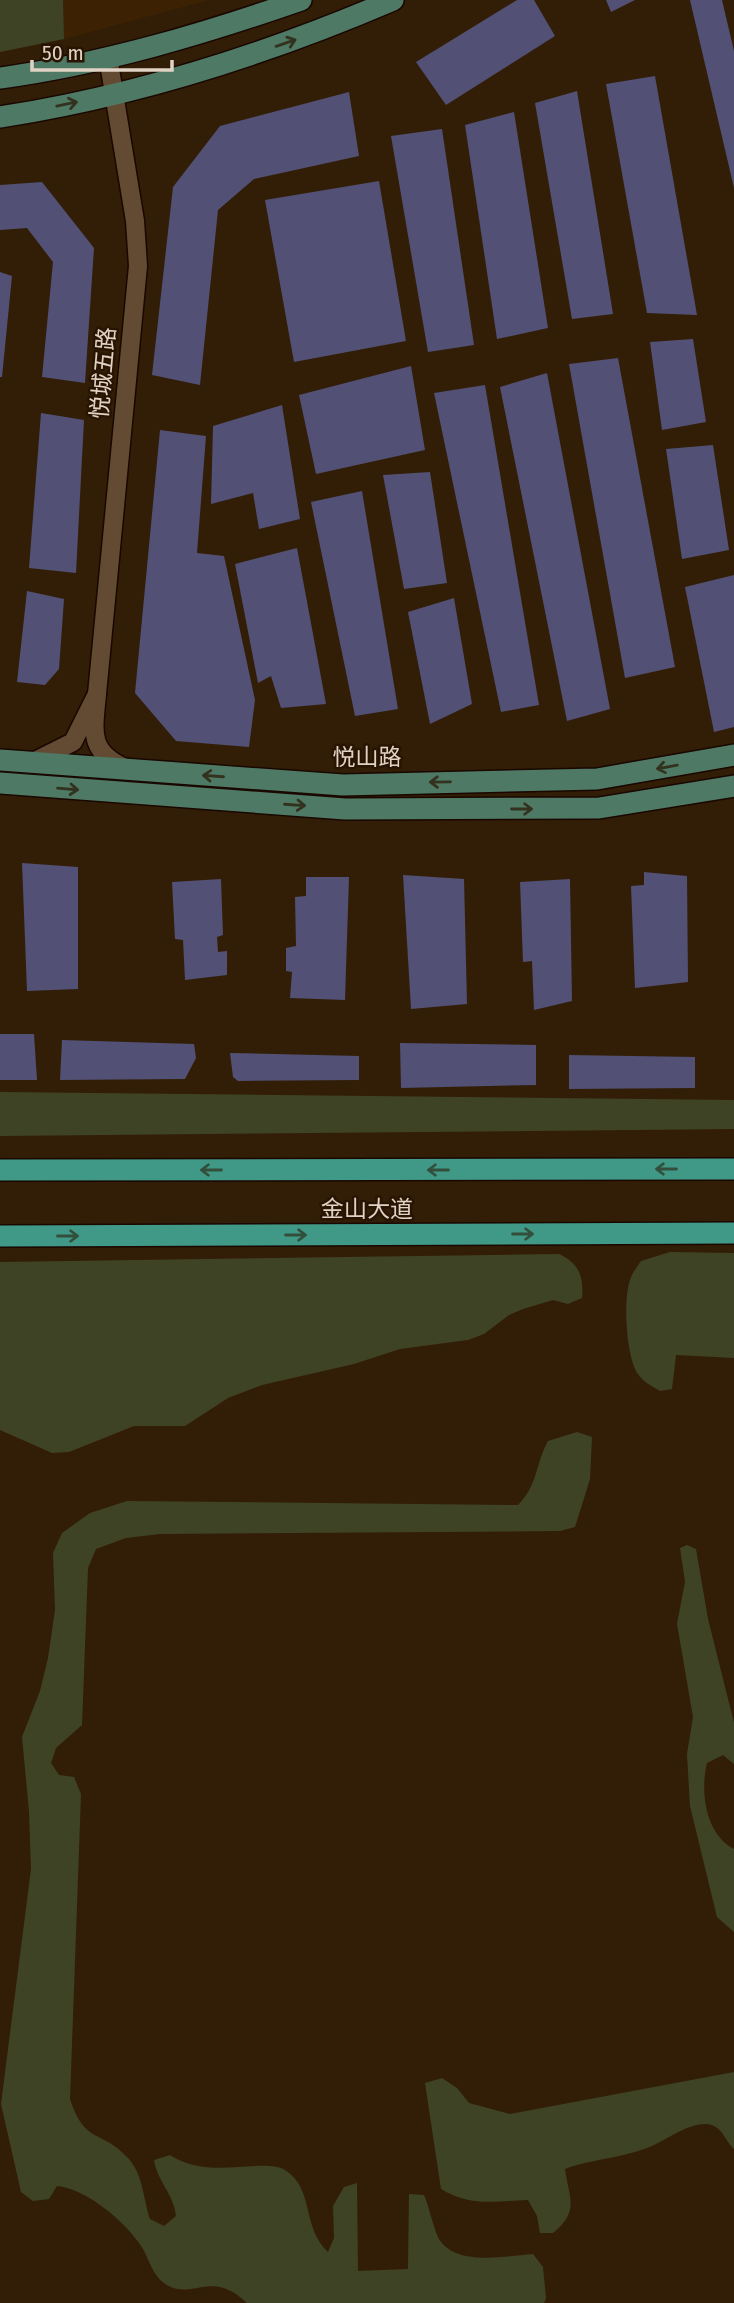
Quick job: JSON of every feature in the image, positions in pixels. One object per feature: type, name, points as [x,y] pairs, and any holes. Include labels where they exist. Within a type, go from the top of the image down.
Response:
[{"type":"highway","name":"金山大道","points":[[0,1170],[734,1168]]},
{"type":"highway","name":"金山大道","points":[[0,1236],[734,1233]]},
{"type":"main road","points":[[0,78],[108,57],[205,33],[301,0]]},
{"type":"main road","points":[[0,117],[116,94],[215,68],[319,32],[393,0]]},
{"type":"main road","name":"悦山路","points":[[0,760],[343,785],[597,779],[734,755]]},
{"type":"main road","points":[[0,783],[345,809],[599,808],[734,786]]},
{"type":"street","name":"悦城五路","points":[[108,57],[135,220],[138,266],[94,734],[97,746],[113,762],[131,771]]},
{"type":"street","points":[[32,763],[73,742],[97,694]]},
{"type":"shaded area","points":[[63,0],[209,0],[64,39]]},
{"type":"green space","points":[[0,0],[63,0],[64,39],[0,52]]},
{"type":"green space","points":[[0,1092],[734,1100],[734,1129],[0,1136]]},
{"type":"green space","points":[[670,1252],[734,1253],[734,1358],[676,1355],[672,1389],[660,1391],[642,1379],[634,1366],[628,1342],[627,1301],[631,1277],[641,1261]]},
{"type":"green space","points":[[559,1254],[579,1271],[582,1298],[568,1304],[553,1300],[523,1309],[509,1315],[484,1334],[468,1340],[400,1349],[354,1364],[262,1385],[228,1398],[185,1426],[134,1426],[69,1452],[52,1453],[0,1430],[0,1262]]},
{"type":"green space","points":[[577,1432],[592,1437],[590,1479],[575,1527],[560,1531],[160,1534],[126,1538],[96,1549],[88,1568],[82,1725],[56,1748],[51,1763],[59,1775],[74,1777],[81,1794],[70,2099],[82,2124],[94,2135],[118,2148],[132,2163],[150,2219],[164,2226],[176,2216],[175,2208],[158,2175],[154,2160],[170,2155],[185,2163],[218,2168],[276,2167],[285,2170],[301,2187],[314,2231],[328,2252],[334,2238],[333,2206],[344,2187],[357,2183],[358,2271],[408,2269],[409,2194],[424,2195],[439,2238],[449,2249],[471,2257],[484,2258],[533,2254],[543,2267],[546,2298],[544,2303],[247,2303],[222,2288],[174,2288],[159,2279],[142,2248],[123,2224],[91,2199],[57,2186],[49,2199],[33,2201],[21,2192],[1,2104],[31,1869],[22,1737],[40,1691],[48,1658],[55,1610],[53,1553],[62,1533],[90,1513],[127,1501],[518,1505],[533,1482],[548,1441]]},
{"type":"green space","points":[[687,1545],[696,1549],[708,1619],[734,1723],[734,1764],[723,1755],[707,1763],[704,1786],[711,1823],[724,1842],[734,1849],[734,1932],[717,1917],[690,1806],[687,1754],[693,1717],[677,1624],[685,1582],[680,1548]]},
{"type":"green space","points":[[734,2072],[734,2149],[717,2127],[701,2124],[680,2131],[645,2149],[565,2169],[570,2211],[553,2233],[540,2233],[537,2216],[528,2200],[473,2201],[441,2189],[425,2083],[442,2078],[457,2088],[469,2103],[510,2114]]},
{"type":"building","points":[[517,0],[534,0],[555,36],[446,105],[416,62]]},
{"type":"building","points":[[606,0],[635,0],[611,12]]},
{"type":"building","points":[[690,0],[722,0],[734,51],[734,188]]},
{"type":"building","points":[[655,76],[697,315],[647,313],[606,84]]},
{"type":"building","points":[[577,91],[613,314],[572,319],[535,103]]},
{"type":"building","points":[[349,92],[359,156],[254,179],[218,210],[200,385],[152,375],[173,187],[220,126]]},
{"type":"building","points":[[514,112],[548,328],[497,339],[465,125]]},
{"type":"building","points":[[442,129],[474,345],[428,352],[391,136]]},
{"type":"building","points":[[379,181],[406,341],[294,362],[265,200]]},
{"type":"building","points":[[42,182],[94,248],[85,383],[42,377],[53,262],[27,228],[0,230],[0,185]]},
{"type":"building","points":[[0,272],[12,276],[2,377],[0,377]]},
{"type":"building","points":[[693,339],[706,422],[662,430],[650,342]]},
{"type":"building","points":[[618,358],[675,667],[625,678],[569,364]]},
{"type":"building","points":[[411,366],[425,450],[316,474],[299,395]]},
{"type":"building","points":[[547,373],[610,709],[567,721],[500,387]]},
{"type":"building","points":[[485,385],[539,705],[501,712],[434,393]]},
{"type":"building","points":[[282,405],[300,519],[259,529],[253,493],[211,504],[213,426]]},
{"type":"building","points":[[41,413],[84,420],[76,573],[29,568]]},
{"type":"building","points":[[160,430],[206,436],[197,553],[224,556],[255,700],[249,747],[176,741],[135,693]]},
{"type":"building","points":[[713,445],[729,550],[682,559],[666,449]]},
{"type":"building","points":[[430,472],[447,583],[404,589],[383,475]]},
{"type":"building","points":[[362,491],[398,709],[355,716],[311,502]]},
{"type":"building","points":[[297,548],[326,704],[281,708],[271,676],[258,683],[235,564]]},
{"type":"building","points":[[734,575],[734,727],[714,732],[685,587]]},
{"type":"building","points":[[27,591],[64,599],[59,669],[45,685],[17,682]]},
{"type":"building","points":[[454,598],[472,704],[430,724],[408,612]]},
{"type":"building","points":[[22,863],[78,867],[78,989],[27,991]]},
{"type":"building","points":[[644,872],[687,876],[688,982],[635,988],[631,886],[644,885]]},
{"type":"building","points":[[403,875],[464,879],[467,1004],[411,1009]]},
{"type":"building","points":[[306,877],[349,877],[345,1000],[290,998],[292,972],[286,971],[286,948],[296,946],[295,897],[306,896]]},
{"type":"building","points":[[221,879],[223,935],[217,937],[218,952],[227,951],[227,975],[185,980],[183,940],[175,939],[172,882]]},
{"type":"building","points":[[570,879],[572,1001],[534,1010],[532,961],[523,962],[520,882]]},
{"type":"building","points":[[0,1034],[34,1034],[37,1080],[0,1080]]},
{"type":"building","points":[[62,1040],[194,1044],[196,1058],[185,1079],[60,1080]]},
{"type":"building","points":[[400,1043],[536,1045],[536,1085],[401,1088]]},
{"type":"building","points":[[230,1053],[359,1056],[359,1080],[238,1081],[233,1077]]},
{"type":"building","points":[[569,1055],[695,1057],[695,1088],[569,1089]]}]
